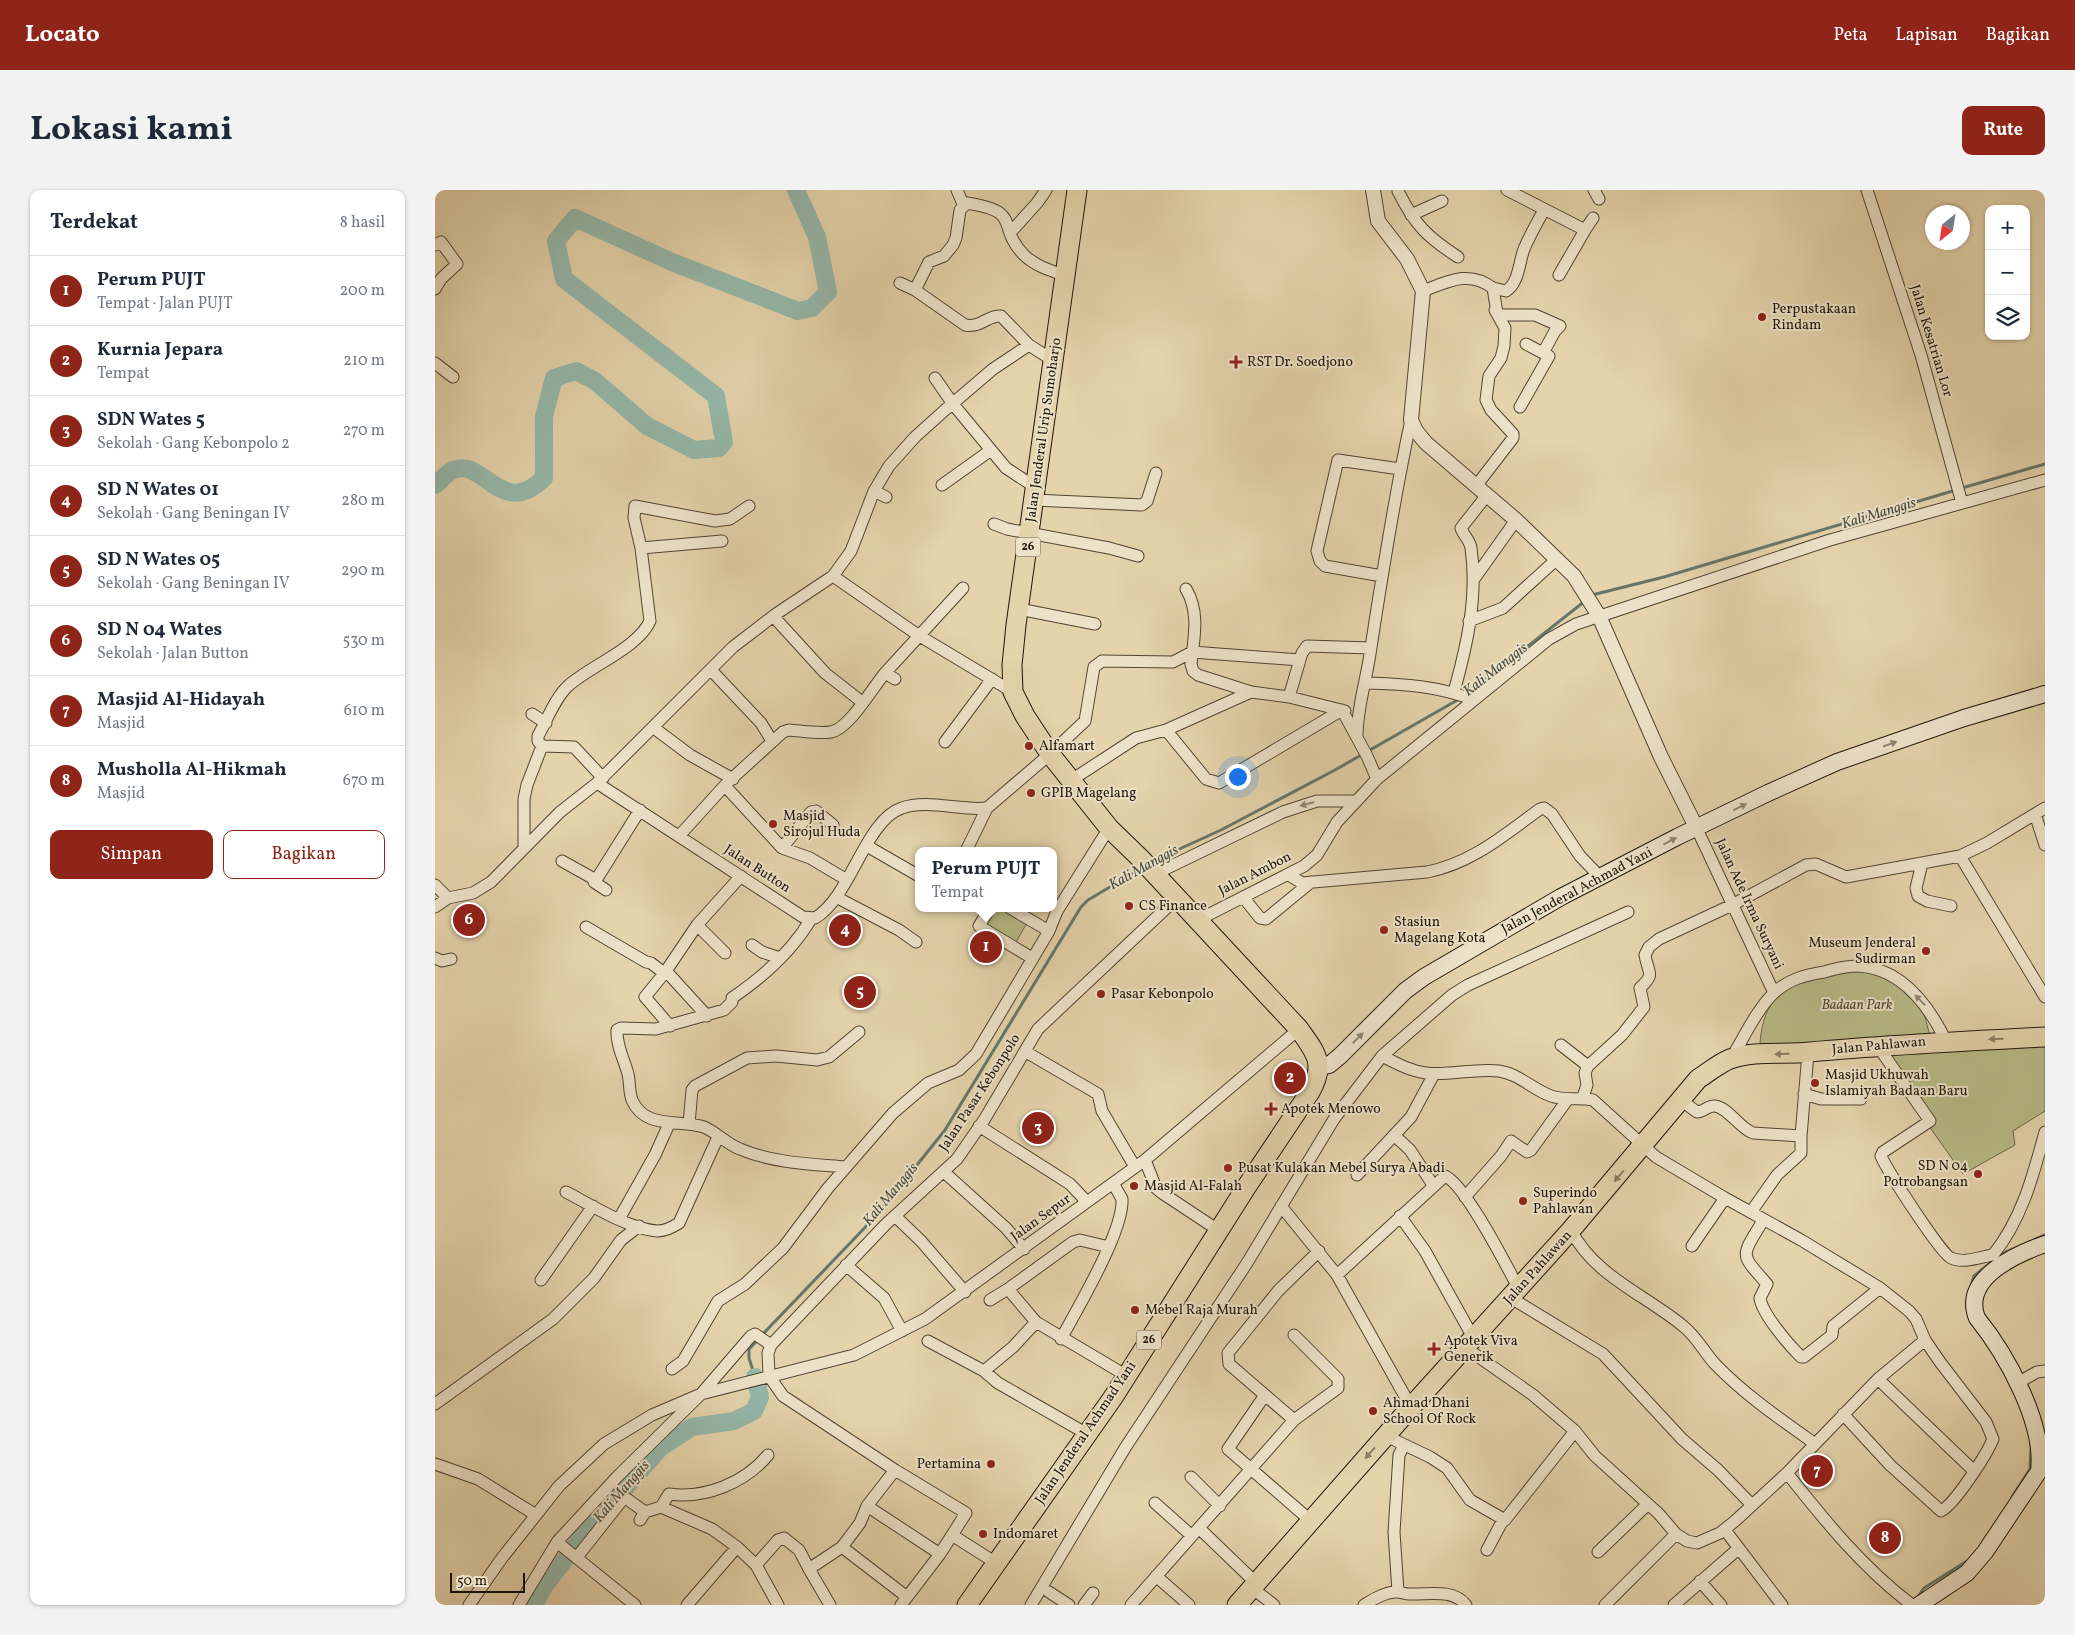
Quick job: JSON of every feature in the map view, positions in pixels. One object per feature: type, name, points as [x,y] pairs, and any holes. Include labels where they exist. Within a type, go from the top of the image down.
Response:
[{"type":"main road","name":"Jalan Jenderal Urip Sumoharjo","points":[[1074,191],[1066,276],[1012,665],[1013,692],[1025,716],[1070,781],[1109,828],[1149,868],[1299,1029],[1314,1050],[1319,1067]]},
{"type":"main road","name":"Jalan Jenderal Achmad Yani","points":[[967,1605],[1127,1376],[1218,1230],[1310,1092],[1317,1080],[1319,1067],[1329,1064],[1340,1056],[1405,991],[1480,942],[1561,897],[1697,828],[1837,762],[1964,718],[2045,694]]},
{"type":"main road","name":"Jalan Pahlawan","points":[[1237,1605],[1385,1436],[1515,1294],[1643,1147],[1698,1079],[1716,1066],[1731,1059],[1760,1054],[1808,1053],[1877,1045],[2045,1037]]},
{"type":"main road","points":[[1913,1604],[1967,1573],[1985,1552],[2039,1471],[2043,1457],[2042,1443],[2021,1381],[1975,1314],[1975,1306],[1978,1290],[1997,1256],[2016,1256],[2045,1244]]},
{"type":"street","points":[[915,290],[929,262],[944,256],[953,245],[963,204],[957,190]]},
{"type":"street","points":[[1010,233],[1046,190]]},
{"type":"street","points":[[1357,738],[1359,713],[1366,683],[1400,469],[1411,420],[1423,291],[1407,259],[1378,221],[1373,190]]},
{"type":"street","points":[[1398,190],[1411,215],[1429,238],[1459,258]]},
{"type":"street","points":[[1507,190],[1585,230]]},
{"type":"street","name":"Jalan Kesatrian Lor","points":[[1867,190],[1921,355],[1962,503]]},
{"type":"street","points":[[1411,215],[1442,201]]},
{"type":"street","points":[[963,204],[997,210],[1004,216],[1010,233],[1029,259],[1066,276]]},
{"type":"street","points":[[1423,291],[1467,277],[1480,279],[1503,292],[1510,287],[1520,269],[1524,251],[1544,210]]},
{"type":"street","points":[[1559,275],[1593,218]]},
{"type":"street","points":[[435,245],[441,242],[457,264],[435,289]]},
{"type":"street","points":[[899,283],[915,290],[965,325],[982,324],[996,316],[1001,316],[1029,344],[1054,361]]},
{"type":"street","points":[[1493,287],[1497,313],[1535,315],[1561,326],[1555,331],[1543,353]]},
{"type":"street","points":[[1366,683],[1420,685],[1465,696],[1465,652],[1469,621],[1473,608],[1474,579],[1470,541],[1461,528],[1513,438],[1513,434],[1491,410],[1486,400],[1489,376],[1501,358],[1504,346],[1505,328],[1495,314],[1491,289],[1493,287]]},
{"type":"street","points":[[1508,315],[1509,340]]},
{"type":"street","points":[[435,907],[447,898],[473,893],[484,888],[560,812],[600,780],[654,728],[733,647],[773,616],[833,576],[851,551],[874,491],[889,466],[915,437],[993,369],[1029,344]]},
{"type":"street","points":[[1519,407],[1549,356],[1526,344]]},
{"type":"street","points":[[435,363],[453,377]]},
{"type":"street","points":[[935,378],[953,404],[1006,468],[1035,494],[1142,505],[1147,500],[1156,473]]},
{"type":"street","points":[[1411,420],[1416,432],[1426,443],[1516,520],[1574,576],[1584,590],[1595,610],[1661,757],[1697,828]]},
{"type":"street","points":[[942,485],[991,450]]},
{"type":"street","points":[[1382,576],[1325,566],[1320,561],[1317,551],[1339,460],[1400,469]]},
{"type":"street","name":"Jalan Ambon","points":[[1198,920],[1304,866],[1317,855],[1337,822],[1355,801],[1465,696],[1595,610],[1830,540],[2045,480]]},
{"type":"street","points":[[874,491],[886,497]]},
{"type":"street","points":[[524,847],[524,799],[527,785],[542,746],[538,741],[539,736],[546,722],[566,688],[583,674],[606,661],[646,629],[650,621],[641,548],[634,518],[635,506],[715,521],[731,519],[749,506]]},
{"type":"street","points":[[1474,579],[1516,520]]},
{"type":"street","points":[[994,524],[1007,529],[1030,531],[1138,556]]},
{"type":"street","points":[[641,548],[722,540]]},
{"type":"street","points":[[1469,621],[1503,608],[1557,559]]},
{"type":"street","points":[[833,576],[918,635],[1013,692]]},
{"type":"street","points":[[679,836],[730,781],[772,742],[789,730],[830,732],[838,730],[847,723],[885,672],[963,588]]},
{"type":"street","points":[[1185,588],[1193,600],[1195,610],[1191,664],[1193,671],[1198,675],[1251,692],[1289,697],[1359,713]]},
{"type":"street","points":[[1019,610],[1095,624]]},
{"type":"street","points":[[773,616],[825,673],[861,702]]},
{"type":"street","points":[[1289,697],[1300,660],[1305,648],[1309,645],[1371,648]]},
{"type":"street","points":[[968,847],[987,808],[1085,721],[1094,667],[1102,661],[1173,662],[1192,652],[1300,660]]},
{"type":"street","points":[[711,670],[761,723],[772,742]]},
{"type":"street","points":[[885,672],[895,679]]},
{"type":"street","points":[[945,742],[992,679]]},
{"type":"street","points":[[1070,781],[1136,738],[1166,730],[1251,692]]},
{"type":"street","points":[[1166,730],[1206,779],[1219,783],[1342,710]]},
{"type":"street","points":[[1342,710],[1366,752],[1377,779]]},
{"type":"street","points":[[532,714],[546,722]]},
{"type":"street","points":[[654,728],[690,755],[730,781]]},
{"type":"street","name":"Jalan Button","points":[[542,746],[574,747],[600,780],[640,810],[803,917],[811,919]]},
{"type":"street","points":[[730,781],[727,790],[782,848],[810,858],[847,880]]},
{"type":"street","points":[[1149,868],[1283,812],[1317,802],[1355,801]]},
{"type":"street","points":[[845,1167],[791,1162],[767,1157],[740,1149],[705,1128],[689,1124],[669,1124],[643,1113],[633,1103],[617,1030],[621,1028],[650,1030],[670,1026],[707,1016],[727,1008],[732,1002],[732,998],[750,986],[780,958],[797,941],[811,919],[820,915],[836,897],[885,820],[900,808],[951,806],[987,808]]},
{"type":"street","points":[[1289,875],[1302,883],[1427,872],[1445,868],[1482,851],[1544,808],[1552,814],[1580,856],[1601,878]]},
{"type":"street","points":[[606,890],[594,882],[640,810]]},
{"type":"street","points":[[782,848],[811,812],[816,811],[833,825]]},
{"type":"street","points":[[1583,1097],[1587,1085],[1585,1073],[1588,1066],[1622,1035],[1644,1007],[1640,988],[1651,978],[1645,955],[1649,947],[1659,938],[1732,905],[1806,865],[1816,864],[1846,877],[1960,856],[1987,843],[2040,811],[2045,845]]},
{"type":"street","points":[[1057,911],[1109,828]]},
{"type":"street","name":"Jalan Ade Irma Suryani","points":[[1697,828],[1774,993]]},
{"type":"street","points":[[867,846],[915,874]]},
{"type":"street","points":[[1960,856],[2045,997]]},
{"type":"street","points":[[562,860],[596,880]]},
{"type":"street","points":[[1923,863],[1917,882],[1918,896],[1927,901],[1951,906]]},
{"type":"street","points":[[670,1026],[645,997],[665,972],[697,925],[741,876]]},
{"type":"street","points":[[1243,897],[1260,918],[1266,919],[1311,882]]},
{"type":"street","points":[[435,885],[447,898]]},
{"type":"street","points":[[836,897],[899,930],[916,942]]},
{"type":"street","name":"Jalan Pasar Kebonpolo","points":[[519,1605],[559,1544],[617,1477],[701,1394],[751,1336],[766,1341],[846,1266],[895,1216],[957,1159],[1026,1052],[1038,1029],[1177,898]]},
{"type":"street","points":[[988,912],[979,926],[1032,958]]},
{"type":"street","points":[[1017,912],[1049,930]]},
{"type":"street","points":[[672,1369],[683,1361],[718,1301],[745,1284],[783,1248],[845,1167],[893,1113],[928,1082],[959,1070],[976,1054],[1049,930],[1057,912]]},
{"type":"street","points":[[1031,1605],[1125,1448],[1247,1263],[1334,1119],[1382,1056],[1452,995],[1468,985],[1628,912]]},
{"type":"street","points":[[697,925],[725,953]]},
{"type":"street","points":[[586,927],[665,972],[707,1016]]},
{"type":"street","points":[[752,945],[762,952],[780,958]]},
{"type":"street","points":[[435,958],[442,961],[451,959]]},
{"type":"street","name":"Jalan Ade Irma Suryani","points":[[1731,1059],[1774,993],[1789,982],[1803,976],[1857,966],[1885,971],[1905,985],[1925,1004],[1946,1041]]},
{"type":"street","name":"Jalan Sepur","points":[[469,1605],[502,1558],[559,1486],[604,1444],[652,1415],[701,1394],[766,1379],[854,1355],[925,1319],[965,1292],[1140,1163],[1299,1029]]},
{"type":"street","points":[[689,1124],[692,1090],[703,1081],[747,1058],[776,1056],[817,1060],[829,1057],[859,1032]]},
{"type":"street","points":[[1561,1045],[1588,1066]]},
{"type":"street","points":[[1877,1045],[1930,1121],[1883,1152],[1881,1156],[1943,1252],[1951,1259],[1997,1256],[2025,1202],[2045,1132]]},
{"type":"street","points":[[1026,1052],[1098,1094],[1102,1111],[1109,1125],[1140,1163],[1156,1188],[1218,1230]]},
{"type":"street","points":[[1751,1212],[1777,1175],[1801,1153],[1808,1053]]},
{"type":"street","points":[[1382,1056],[1407,1068],[1434,1074],[1497,1071],[1513,1074],[1550,1095],[1568,1099],[1583,1097],[1593,1100],[1643,1147],[1725,1198],[1801,1240],[1880,1288],[1913,1315],[1925,1340],[1981,1414],[1992,1433],[1993,1439],[1974,1471],[1944,1510],[1940,1511],[1890,1465],[1843,1414]]},
{"type":"street","points":[[1357,1174],[1411,1117],[1434,1074]]},
{"type":"street","points":[[1804,1094],[1821,1099],[1861,1099]]},
{"type":"street","points":[[1465,1197],[1501,1156],[1511,1141],[1527,1152],[1531,1150],[1568,1099]]},
{"type":"street","points":[[1681,1100],[1697,1112],[1712,1105],[1719,1107],[1747,1131],[1753,1133],[1801,1136]]},
{"type":"street","points":[[621,1240],[622,1220],[669,1124]]},
{"type":"street","points":[[979,1126],[1070,1184],[1087,1202]]},
{"type":"street","points":[[1395,1136],[1410,1150],[1433,1185]]},
{"type":"street","points":[[566,1192],[622,1220],[639,1226],[658,1231],[670,1228],[679,1223],[718,1137]]},
{"type":"street","points":[[944,1172],[1006,1228],[1024,1249]]},
{"type":"street","points":[[1337,1276],[1433,1185],[1441,1178],[1448,1176],[1465,1197],[1515,1294],[1603,1354],[1682,1439],[1718,1470],[1752,1505]]},
{"type":"street","points":[[1061,1340],[1109,1246],[1122,1203],[1113,1183]]},
{"type":"street","points":[[1692,1246],[1725,1198]]},
{"type":"street","points":[[541,1280],[593,1206]]},
{"type":"street","points":[[1281,1206],[1319,1251],[1337,1276],[1411,1407]]},
{"type":"street","points":[[895,1216],[948,1270],[965,1292]]},
{"type":"street","points":[[1401,1216],[1425,1251],[1470,1343],[1575,1431],[1595,1456],[1676,1534],[1687,1541],[1697,1542],[1725,1530],[1787,1473],[1878,1379],[1925,1340]]},
{"type":"street","points":[[1761,1224],[1745,1250],[1745,1256],[1767,1284],[1760,1298],[1763,1306],[1774,1324],[1801,1357],[1804,1357],[1832,1335],[1833,1326],[1880,1288]]},
{"type":"street","points":[[435,1404],[553,1319],[594,1278],[621,1240],[639,1226]]},
{"type":"street","points":[[1571,1230],[1579,1246],[1600,1268],[1683,1325],[1697,1339],[1713,1363],[1737,1385],[1814,1443]]},
{"type":"street","points":[[991,1300],[1073,1242],[1080,1240],[1109,1246]]},
{"type":"street","points":[[1294,1420],[1229,1364],[1228,1353],[1278,1290],[1319,1251]]},
{"type":"street","points":[[846,1266],[884,1298],[902,1331]]},
{"type":"street","points":[[1008,1289],[1036,1322],[1061,1340],[1127,1376]]},
{"type":"street","points":[[984,1370],[1013,1346],[1036,1322]]},
{"type":"street","points":[[1131,1605],[1294,1420],[1338,1388],[1338,1379],[1294,1335]]},
{"type":"street","points":[[766,1341],[768,1352],[766,1379],[783,1396],[895,1470],[966,1512],[940,1554],[904,1601],[842,1547]]},
{"type":"street","points":[[928,1341],[984,1370],[998,1383],[1087,1434]]},
{"type":"street","points":[[2021,1381],[2037,1372],[2045,1371]]},
{"type":"street","points":[[1878,1379],[1974,1471]]},
{"type":"street","points":[[1265,1395],[1228,1449],[1311,1521]]},
{"type":"street","points":[[1385,1436],[1430,1457],[1447,1468],[1470,1500],[1505,1520],[1575,1431]]},
{"type":"street","points":[[1398,1592],[1394,1532],[1398,1462],[1404,1445]]},
{"type":"street","points":[[576,1556],[623,1499],[627,1499],[642,1516],[661,1507],[669,1494],[687,1497],[741,1480],[756,1469],[768,1456]]},
{"type":"street","points":[[435,1464],[478,1479],[536,1515]]},
{"type":"street","points":[[809,1569],[842,1547],[861,1523],[867,1506],[895,1470]]},
{"type":"street","points":[[1787,1473],[1852,1551],[1876,1576],[1913,1604]]},
{"type":"street","points":[[1191,1477],[1220,1506]]},
{"type":"street","points":[[1155,1503],[1196,1533],[1274,1605]]},
{"type":"street","points":[[1598,1552],[1647,1504]]},
{"type":"street","points":[[867,1506],[940,1554]]},
{"type":"street","points":[[661,1507],[712,1529],[737,1547],[756,1565],[778,1605]]},
{"type":"street","points":[[1487,1550],[1504,1518]]},
{"type":"street","points":[[1725,1530],[1782,1605]]},
{"type":"street","points":[[952,1534],[996,1563]]},
{"type":"street","points":[[1605,1605],[1676,1534]]},
{"type":"street","points":[[756,1565],[778,1540],[784,1538],[799,1550],[830,1605]]},
{"type":"street","points":[[559,1544],[635,1605]]},
{"type":"street","points":[[687,1605],[737,1547]]},
{"type":"street","points":[[1674,1605],[1739,1549]]},
{"type":"street","points":[[1156,1576],[1189,1605]]},
{"type":"street","points":[[1700,1581],[1721,1605]]},
{"type":"street","points":[[1049,1592],[1069,1605]]},
{"type":"street","points":[[1364,1605],[1377,1596],[1398,1592],[1410,1594],[1435,1593],[1458,1598],[1465,1605]]},
{"type":"street","points":[[1084,1605],[1093,1593]]},
{"type":"green space","points":[[992,912],[1013,912],[1028,921],[1015,944],[984,925]]},
{"type":"green space","name":"Badaan Park","points":[[1858,970],[1882,974],[1917,1000],[1925,1017],[1930,1036],[1771,1051],[1760,1043],[1764,1022],[1770,1006],[1779,994],[1805,980]]},
{"type":"green space","points":[[2045,1045],[2045,1111],[2013,1131],[2015,1145],[1963,1174],[1877,1053]]},
{"type":"waterway","points":[[435,485],[453,470],[464,468],[504,490],[516,493],[529,489],[544,478],[544,416],[554,378],[576,371],[595,381],[647,426],[694,450],[719,448],[724,442],[716,396],[564,279],[556,241],[575,218],[672,262],[798,311],[812,308],[828,292],[817,237],[796,190]]},
{"type":"waterway","name":"Kali Manggis","points":[[1962,488],[2045,464]]},
{"type":"waterway","name":"Kali Manggis","points":[[1592,595],[1664,577],[1956,490]]},
{"type":"waterway","name":"Kali Manggis","points":[[1466,695],[1585,601]]},
{"type":"waterway","name":"Kali Manggis","points":[[1151,862],[1221,830],[1335,770],[1461,698]]},
{"type":"waterway","name":"Kali Manggis","points":[[762,1335],[876,1216],[945,1130],[1081,907],[1088,900],[1142,868]]},
{"type":"waterway","points":[[1999,1255],[2045,1235]]},
{"type":"waterway","points":[[1971,1286],[1974,1276],[1994,1260]]},
{"type":"waterway","name":"Kali Manggis","points":[[755,1377],[749,1358],[749,1349],[758,1340]]},
{"type":"waterway","name":"Kali Manggis","points":[[534,1605],[545,1585],[589,1529],[660,1448],[692,1427],[734,1421],[754,1411],[760,1397],[755,1377]]},
{"type":"waterway","points":[[2012,1497],[2030,1469],[2031,1448]]},
{"type":"waterway","points":[[1917,1598],[1924,1588],[1967,1561]]},
{"type":"place","name":"Perpustakaan Rindam","points":[[1762,317]]},
{"type":"place","name":"RST Dr. Soedjono","points":[[1236,362]]},
{"type":"place","name":"Alfamart","points":[[1029,746]]},
{"type":"place","name":"GPIB Magelang","points":[[1031,793]]},
{"type":"place","name":"Masjid Sirojul Huda","points":[[773,824]]},
{"type":"place","name":"CS Finance","points":[[1129,906]]},
{"type":"place","name":"SD N 04 Wates","points":[[469,920]]},
{"type":"place","name":"SD N Wates 01","points":[[845,930]]},
{"type":"place","name":"Stasiun Magelang Kota","points":[[1384,930]]},
{"type":"place","name":"Perum PUJT","points":[[986,947]]},
{"type":"place","name":"Museum Jenderal Sudirman","points":[[1926,951]]},
{"type":"place","name":"SD N Wates 05","points":[[860,992]]},
{"type":"place","name":"Pasar Kebonpolo","points":[[1101,994]]},
{"type":"place","name":"Kurnia Jepara","points":[[1290,1078]]},
{"type":"place","name":"Masjid Ukhuwah Islamiyah Badaan Baru","points":[[1815,1083]]},
{"type":"place","name":"Apotek Menowo","points":[[1271,1109]]},
{"type":"place","name":"SDN Wates 5","points":[[1038,1128]]},
{"type":"place","name":"Pusat Kulakan Mebel Surya Abadi","points":[[1228,1168]]},
{"type":"place","name":"SD N 04 Potrobangsan","points":[[1978,1174]]},
{"type":"place","name":"Masjid Al-Falah","points":[[1134,1186]]},
{"type":"place","name":"Superindo Pahlawan","points":[[1523,1201]]},
{"type":"place","name":"Mebel Raja Murah","points":[[1135,1310]]},
{"type":"place","name":"Apotek Viva Generik","points":[[1434,1349]]},
{"type":"place","name":"Ahmad Dhani School Of Rock","points":[[1373,1411]]},
{"type":"place","name":"Pertamina","points":[[991,1464]]},
{"type":"place","name":"Masjid Al-Hidayah","points":[[1817,1471]]},
{"type":"place","name":"Indomaret","points":[[983,1534]]},
{"type":"place","name":"Musholla Al-Hikmah","points":[[1885,1538]]}]
